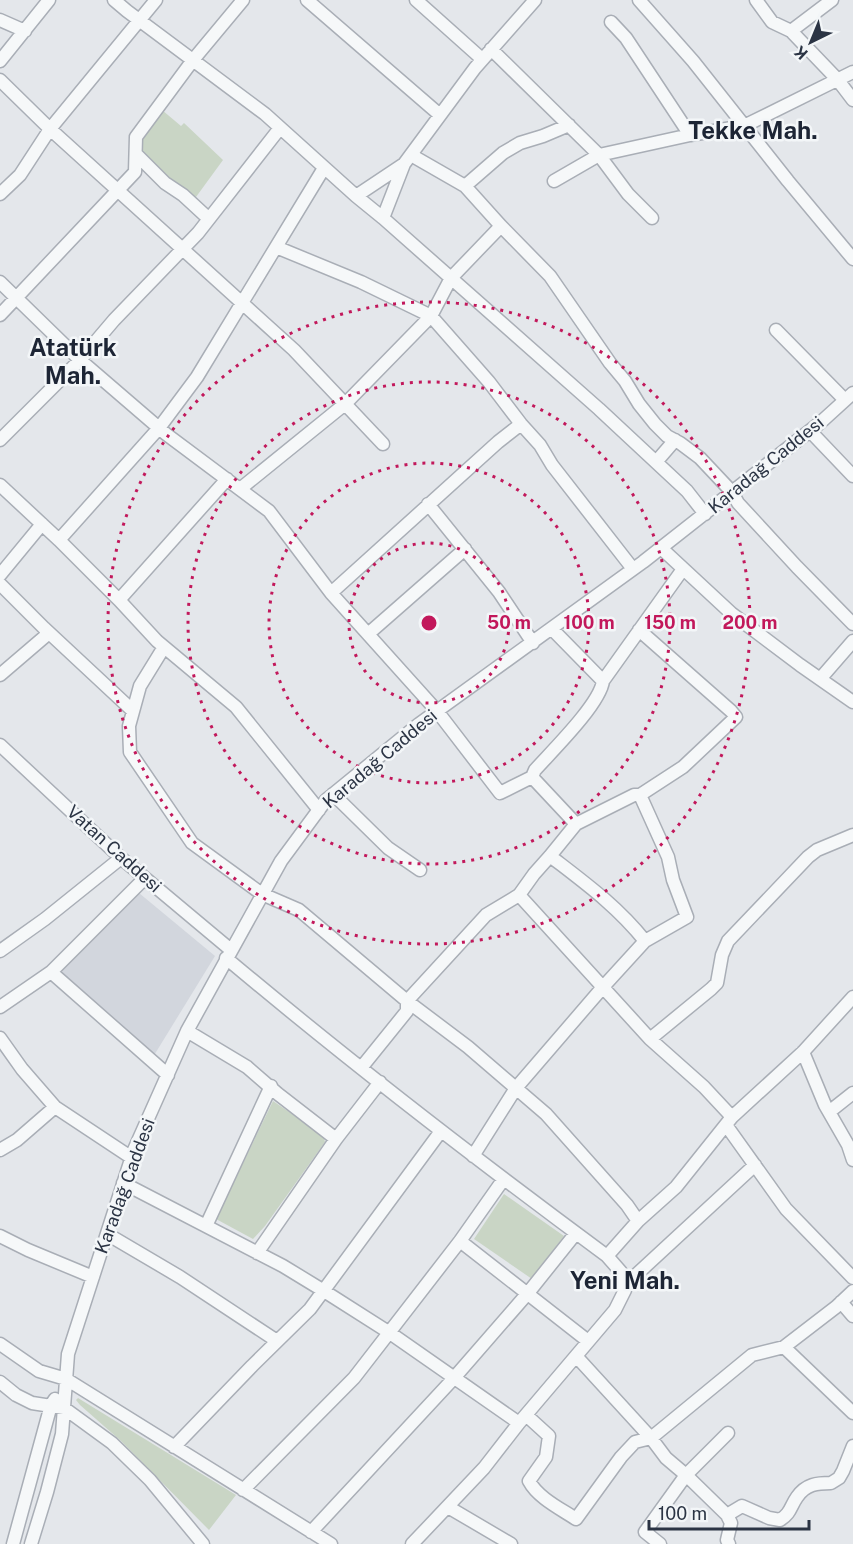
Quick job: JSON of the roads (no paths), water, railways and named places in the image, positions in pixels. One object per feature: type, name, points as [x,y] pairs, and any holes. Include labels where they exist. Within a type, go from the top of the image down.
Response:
[{"type":"street","points":[[0,61],[49,0]]},
{"type":"street","points":[[114,0],[265,114],[599,409],[687,491],[705,514]]},
{"type":"street","points":[[0,194],[20,175],[50,129],[156,0]]},
{"type":"street","points":[[0,315],[135,172],[136,137],[193,60],[243,0]]},
{"type":"street","points":[[308,0],[440,115]]},
{"type":"street","points":[[416,0],[482,59]]},
{"type":"street","points":[[383,218],[407,160],[482,59],[536,0]]},
{"type":"street","points":[[639,0],[693,61],[788,181],[853,258]]},
{"type":"street","points":[[756,0],[772,22],[791,31],[837,79],[853,100]]},
{"type":"street","points":[[791,31],[832,0]]},
{"type":"street","points":[[0,20],[25,31]]},
{"type":"street","points":[[611,22],[626,38],[690,135]]},
{"type":"street","points":[[491,49],[599,155],[628,195],[652,218]]},
{"type":"street","points":[[554,181],[599,155],[744,126],[853,72]]},
{"type":"street","points":[[0,80],[117,191],[294,350],[383,444]]},
{"type":"street","points":[[465,186],[502,153],[520,143],[568,125]]},
{"type":"street","points":[[0,440],[81,360],[114,320],[183,249],[280,128]]},
{"type":"street","points":[[136,154],[165,183],[183,195],[209,219]]},
{"type":"street","points":[[407,160],[465,186],[550,276],[655,424],[667,436],[700,458],[732,492],[738,503],[853,624]]},
{"type":"street","points":[[356,196],[407,160]]},
{"type":"street","points":[[59,540],[159,428],[197,377],[324,168]]},
{"type":"street","points":[[240,489],[345,404],[430,316],[451,278],[501,226]]},
{"type":"street","points":[[276,247],[361,282],[430,316],[489,382],[540,445],[552,465],[633,569]]},
{"type":"street","points":[[0,282],[81,360],[159,428],[269,511],[331,593],[437,711],[500,793],[532,777],[535,770],[592,706],[603,681],[684,569]]},
{"type":"street","points":[[776,330],[849,397]]},
{"type":"street","name":"Karadağ Caddesi","points":[[58,1406],[66,1379],[68,1354],[123,1183],[168,1075],[188,1031],[262,894],[281,861],[326,800],[419,724],[662,548],[810,431],[849,397]]},
{"type":"street","points":[[331,593],[428,504],[521,424]]},
{"type":"street","points":[[810,431],[853,476]]},
{"type":"street","points":[[656,462],[675,440]]},
{"type":"street","points":[[119,600],[227,479]]},
{"type":"street","points":[[0,485],[59,540],[164,647],[237,707],[319,810]]},
{"type":"street","points":[[428,504],[498,592],[533,643]]},
{"type":"street","points":[[0,575],[42,524]]},
{"type":"street","points":[[662,548],[730,613],[853,702]]},
{"type":"street","points":[[368,634],[465,549]]},
{"type":"street","points":[[0,584],[133,711]]},
{"type":"street","points":[[552,629],[603,681]]},
{"type":"street","points":[[361,1068],[407,1011],[407,1001],[486,915],[519,895],[576,824],[634,795],[640,795],[683,767],[736,717],[639,630]]},
{"type":"street","points":[[0,675],[49,633]]},
{"type":"street","points":[[820,679],[853,641]]},
{"type":"street","points":[[164,647],[140,686],[129,726],[130,752],[192,843],[262,894],[299,910],[407,1001],[468,1047],[546,1114],[627,1205],[638,1221]]},
{"type":"street","name":"Vatan Caddesi","points":[[0,745],[121,858],[361,1068],[503,1180],[607,1256]]},
{"type":"street","points":[[532,777],[576,824]]},
{"type":"street","points":[[333,794],[388,848],[420,870]]},
{"type":"street","points":[[473,1156],[516,1088],[603,987],[645,941],[687,917],[673,880],[668,857],[640,795]]},
{"type":"street","points":[[650,1039],[711,989],[717,982],[722,955],[728,941],[808,856],[853,835]]},
{"type":"street","points":[[550,856],[604,897],[629,921],[645,941]]},
{"type":"street","points":[[0,951],[45,919],[121,858]]},
{"type":"street","points":[[0,1007],[51,972],[145,878]]},
{"type":"street","points":[[519,895],[650,1039],[704,1088],[729,1121],[755,1165],[786,1209],[853,1278]]},
{"type":"street","points":[[51,972],[168,1075]]},
{"type":"street","points":[[412,1544],[484,1468],[615,1310],[625,1290],[621,1272],[607,1256],[638,1221],[676,1187],[729,1121],[803,1052],[853,997]]},
{"type":"street","points":[[188,1031],[247,1067],[336,1139]]},
{"type":"street","points":[[0,1038],[22,1070],[55,1107],[132,1158]]},
{"type":"street","points":[[803,1052],[829,1112],[848,1144],[853,1160]]},
{"type":"street","points":[[257,1253],[336,1139],[380,1082]]},
{"type":"street","points":[[206,1226],[271,1086]]},
{"type":"street","points":[[829,1112],[853,1093]]},
{"type":"street","points":[[0,1150],[17,1140],[55,1107]]},
{"type":"street","points":[[174,1447],[310,1309],[441,1131]]},
{"type":"street","points":[[624,1286],[755,1165]]},
{"type":"street","points":[[243,1490],[354,1378],[460,1241],[503,1180]]},
{"type":"street","points":[[123,1183],[283,1266],[549,1436],[546,1457],[529,1481],[548,1500],[576,1519],[621,1457],[635,1442],[651,1438],[753,1355],[784,1347],[853,1291]]},
{"type":"street","points":[[311,1532],[454,1377],[528,1293],[576,1233]]},
{"type":"street","points":[[107,1234],[180,1277],[277,1341]]},
{"type":"street","points":[[0,1236],[93,1277]]},
{"type":"street","points":[[460,1241],[588,1341]]},
{"type":"street","points":[[841,1302],[853,1316]]},
{"type":"street","points":[[0,1344],[39,1371],[66,1379],[331,1544]]},
{"type":"street","points":[[784,1347],[853,1413]]},
{"type":"street","points":[[576,1356],[651,1438],[666,1458],[727,1515],[731,1523],[727,1540],[729,1544]]},
{"type":"street","points":[[0,1382],[16,1395],[32,1403],[58,1406],[112,1443],[150,1480],[203,1544]]},
{"type":"street","points":[[13,1544],[58,1406]]},
{"type":"street","points":[[31,1544],[62,1434],[58,1406]]},
{"type":"street","points":[[660,1544],[645,1532],[686,1475],[728,1433]]},
{"type":"street","points":[[727,1515],[742,1506],[769,1518],[780,1520],[787,1516],[797,1497],[808,1486],[817,1483],[831,1483],[839,1478],[853,1446]]},
{"type":"street","points":[[448,1507],[511,1544]]},
{"type":"district","name":"Tekke Mah.","points":[[753,131]]},
{"type":"district","name":"Atatürk Mah.","points":[[73,362]]},
{"type":"district","name":"Yeni Mah.","points":[[625,1281]]}]
